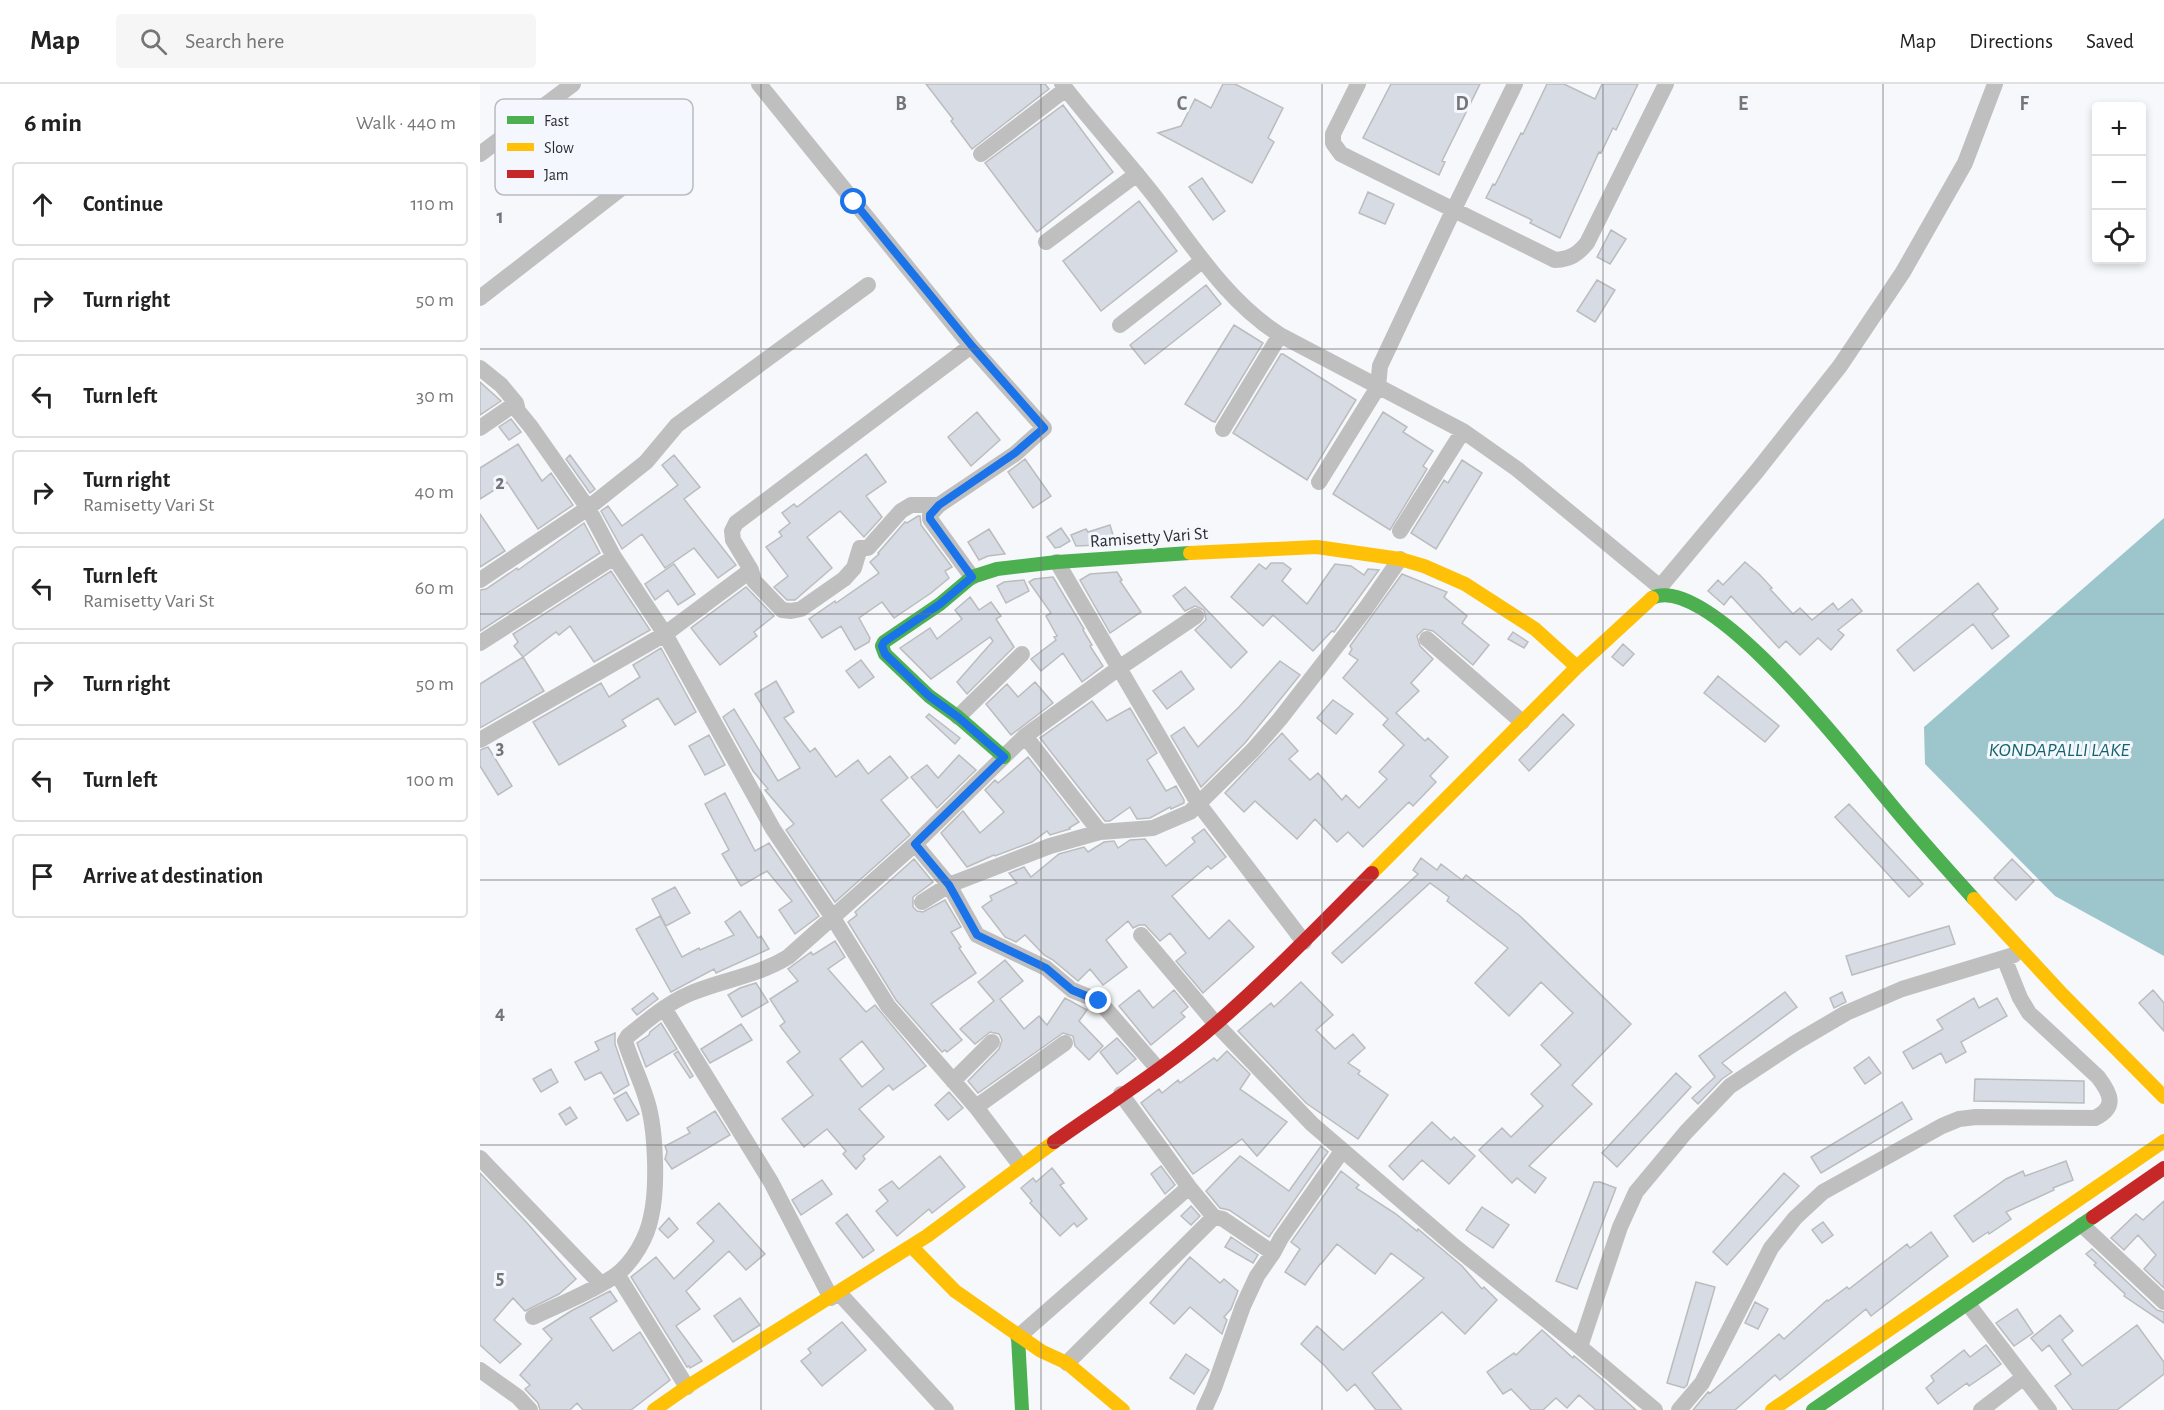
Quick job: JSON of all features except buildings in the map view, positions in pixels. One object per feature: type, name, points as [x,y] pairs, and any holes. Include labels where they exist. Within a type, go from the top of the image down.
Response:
[{"type":"main road","name":"Ramisetty Vari St","points":[[1004,757],[958,717],[929,696],[885,654],[882,646],[884,642],[940,604],[972,577],[997,569],[1179,553],[1317,547],[1400,559],[1424,566],[1465,584],[1535,629],[1577,667]]},
{"type":"main road","points":[[654,1410],[673,1405],[687,1387],[911,1246],[1020,1164],[1158,1069],[1216,1024],[1304,942],[1577,667],[1660,591],[1713,616],[1742,639],[1774,670],[1811,709],[1924,842],[2023,952],[2117,1052],[2164,1097]]},
{"type":"main road","points":[[1772,1410],[2164,1141]]},
{"type":"main road","points":[[1813,1410],[2164,1168]]},
{"type":"main road","points":[[911,1246],[955,1291],[1041,1352],[1067,1363],[1123,1410]]},
{"type":"main road","points":[[1018,1337],[1022,1410]]},
{"type":"street","points":[[553,99],[573,84]]},
{"type":"street","points":[[759,84],[972,346],[1044,428],[1015,453],[939,505],[930,515],[930,519],[972,577]]},
{"type":"street","points":[[1358,84],[1333,134],[1333,143],[1341,154],[1555,260],[1567,259],[1579,254],[1587,243],[1666,84]]},
{"type":"street","points":[[1318,482],[1378,387],[1380,366],[1515,84]]},
{"type":"street","points":[[981,154],[1064,87],[1137,174],[1202,261],[1260,322],[1280,335],[1463,431],[1517,469],[1660,591],[1840,366],[1904,272],[1965,163],[1995,84]]},
{"type":"street","points":[[480,154],[495,143]]},
{"type":"street","points":[[1046,242],[1137,174]]},
{"type":"street","points":[[480,298],[613,195]]},
{"type":"street","points":[[1120,325],[1202,261]]},
{"type":"street","points":[[480,580],[588,508],[646,462],[677,425],[868,285]]},
{"type":"street","points":[[1223,429],[1280,335]]},
{"type":"street","points":[[939,505],[911,505],[901,512],[868,548],[860,548],[854,568],[844,579],[801,609],[791,611],[782,610],[754,581],[751,570],[733,540],[732,531],[736,523],[972,346]]},
{"type":"street","points":[[480,368],[501,385],[516,404],[518,411],[588,508],[615,557],[665,634],[773,829],[833,918],[888,1006],[976,1107],[1020,1164]]},
{"type":"street","points":[[480,428],[516,404]]},
{"type":"street","points":[[1400,531],[1463,431]]},
{"type":"street","points":[[480,643],[615,557]]},
{"type":"street","points":[[922,902],[949,885],[1032,852],[1100,832],[1153,828],[1190,812],[1253,750],[1280,719],[1366,608],[1400,559]]},
{"type":"street","points":[[1057,562],[1198,803],[1304,942]]},
{"type":"street","points":[[480,740],[665,634],[751,570]]},
{"type":"street","points":[[533,1317],[617,1274],[644,1239],[652,1216],[653,1136],[647,1099],[631,1064],[626,1041],[628,1036],[664,1008],[688,994],[771,968],[788,957],[915,844],[1025,736],[1196,616]]},
{"type":"street","points":[[1427,639],[1522,722]]},
{"type":"street","points":[[958,717],[1022,654]]},
{"type":"street","points":[[1025,736],[1100,832]]},
{"type":"street","points":[[915,844],[949,885],[977,935],[1046,968],[1072,990],[1099,1001],[1158,1069]]},
{"type":"street","points":[[1141,935],[1216,1024],[1312,1124],[1454,1246],[1654,1410]]},
{"type":"street","points":[[1580,1347],[1620,1227],[1636,1192],[1686,1132],[1730,1086],[1846,1013],[1902,989],[2023,952]]},
{"type":"street","points":[[1679,1410],[1702,1383],[1771,1248],[1795,1218],[1823,1192],[1942,1125],[1959,1119],[1976,1117],[2095,1118],[2109,1108],[2111,1098],[2107,1088],[2098,1077],[2029,1012],[2020,998],[2004,958]]},
{"type":"street","points":[[664,1008],[771,1182],[835,1295],[946,1410]]},
{"type":"street","points":[[953,1081],[992,1042]]},
{"type":"street","points":[[976,1107],[1065,1043]]},
{"type":"street","points":[[1121,1094],[1188,1186],[1214,1217],[1223,1219],[1273,1253]]},
{"type":"street","points":[[1204,1410],[1243,1306],[1257,1276],[1342,1151]]},
{"type":"street","points":[[480,1158],[601,1284]]},
{"type":"street","points":[[1018,1337],[1188,1186]]},
{"type":"street","points":[[1067,1363],[1214,1217]]},
{"type":"street","points":[[2082,1225],[2164,1302]]},
{"type":"street","points":[[617,1274],[687,1387]]},
{"type":"street","points":[[1968,1304],[2049,1410]]},
{"type":"street","points":[[480,1370],[518,1397],[530,1410]]},
{"type":"street","points":[[1981,1410],[2024,1377]]},
{"type":"water","name":"KONDAPALLI LAKE","points":[[2164,518],[2164,956],[2055,896],[1925,764],[1924,727]]},
{"type":"traffic: fast","points":[[1004,757],[958,717],[929,696],[885,654],[882,646],[884,642],[940,604],[972,577],[997,569],[1057,562],[1190,553]]},
{"type":"traffic: fast","points":[[1652,598],[1677,597],[1708,613],[1743,640],[1815,713],[1974,899]]},
{"type":"traffic: fast","points":[[1813,1410],[2093,1217]]},
{"type":"traffic: fast","points":[[1018,1337],[1022,1410]]},
{"type":"traffic: slow","points":[[1190,553],[1317,547],[1400,559],[1424,566],[1465,584],[1535,629],[1577,667]]},
{"type":"traffic: slow","points":[[1372,873],[1577,667],[1652,598]]},
{"type":"traffic: slow","points":[[1974,899],[2062,994],[2164,1097]]},
{"type":"traffic: slow","points":[[1772,1410],[2164,1141]]},
{"type":"traffic: slow","points":[[654,1410],[927,1236],[1054,1142]]},
{"type":"traffic: slow","points":[[911,1246],[955,1291],[1041,1351],[1067,1363],[1123,1410]]},
{"type":"traffic: jam","points":[[1054,1142],[1158,1070],[1217,1023],[1372,873]]},
{"type":"traffic: jam","points":[[2093,1217],[2164,1168]]},
{"type":"route","points":[[854,202],[972,346],[1044,428],[1015,453],[939,505],[930,515],[930,519],[972,577],[940,604],[884,642],[882,646],[885,654],[929,696],[958,717],[1004,757],[915,844],[949,885],[977,935],[1046,968],[1072,990],[1099,1001]]}]
